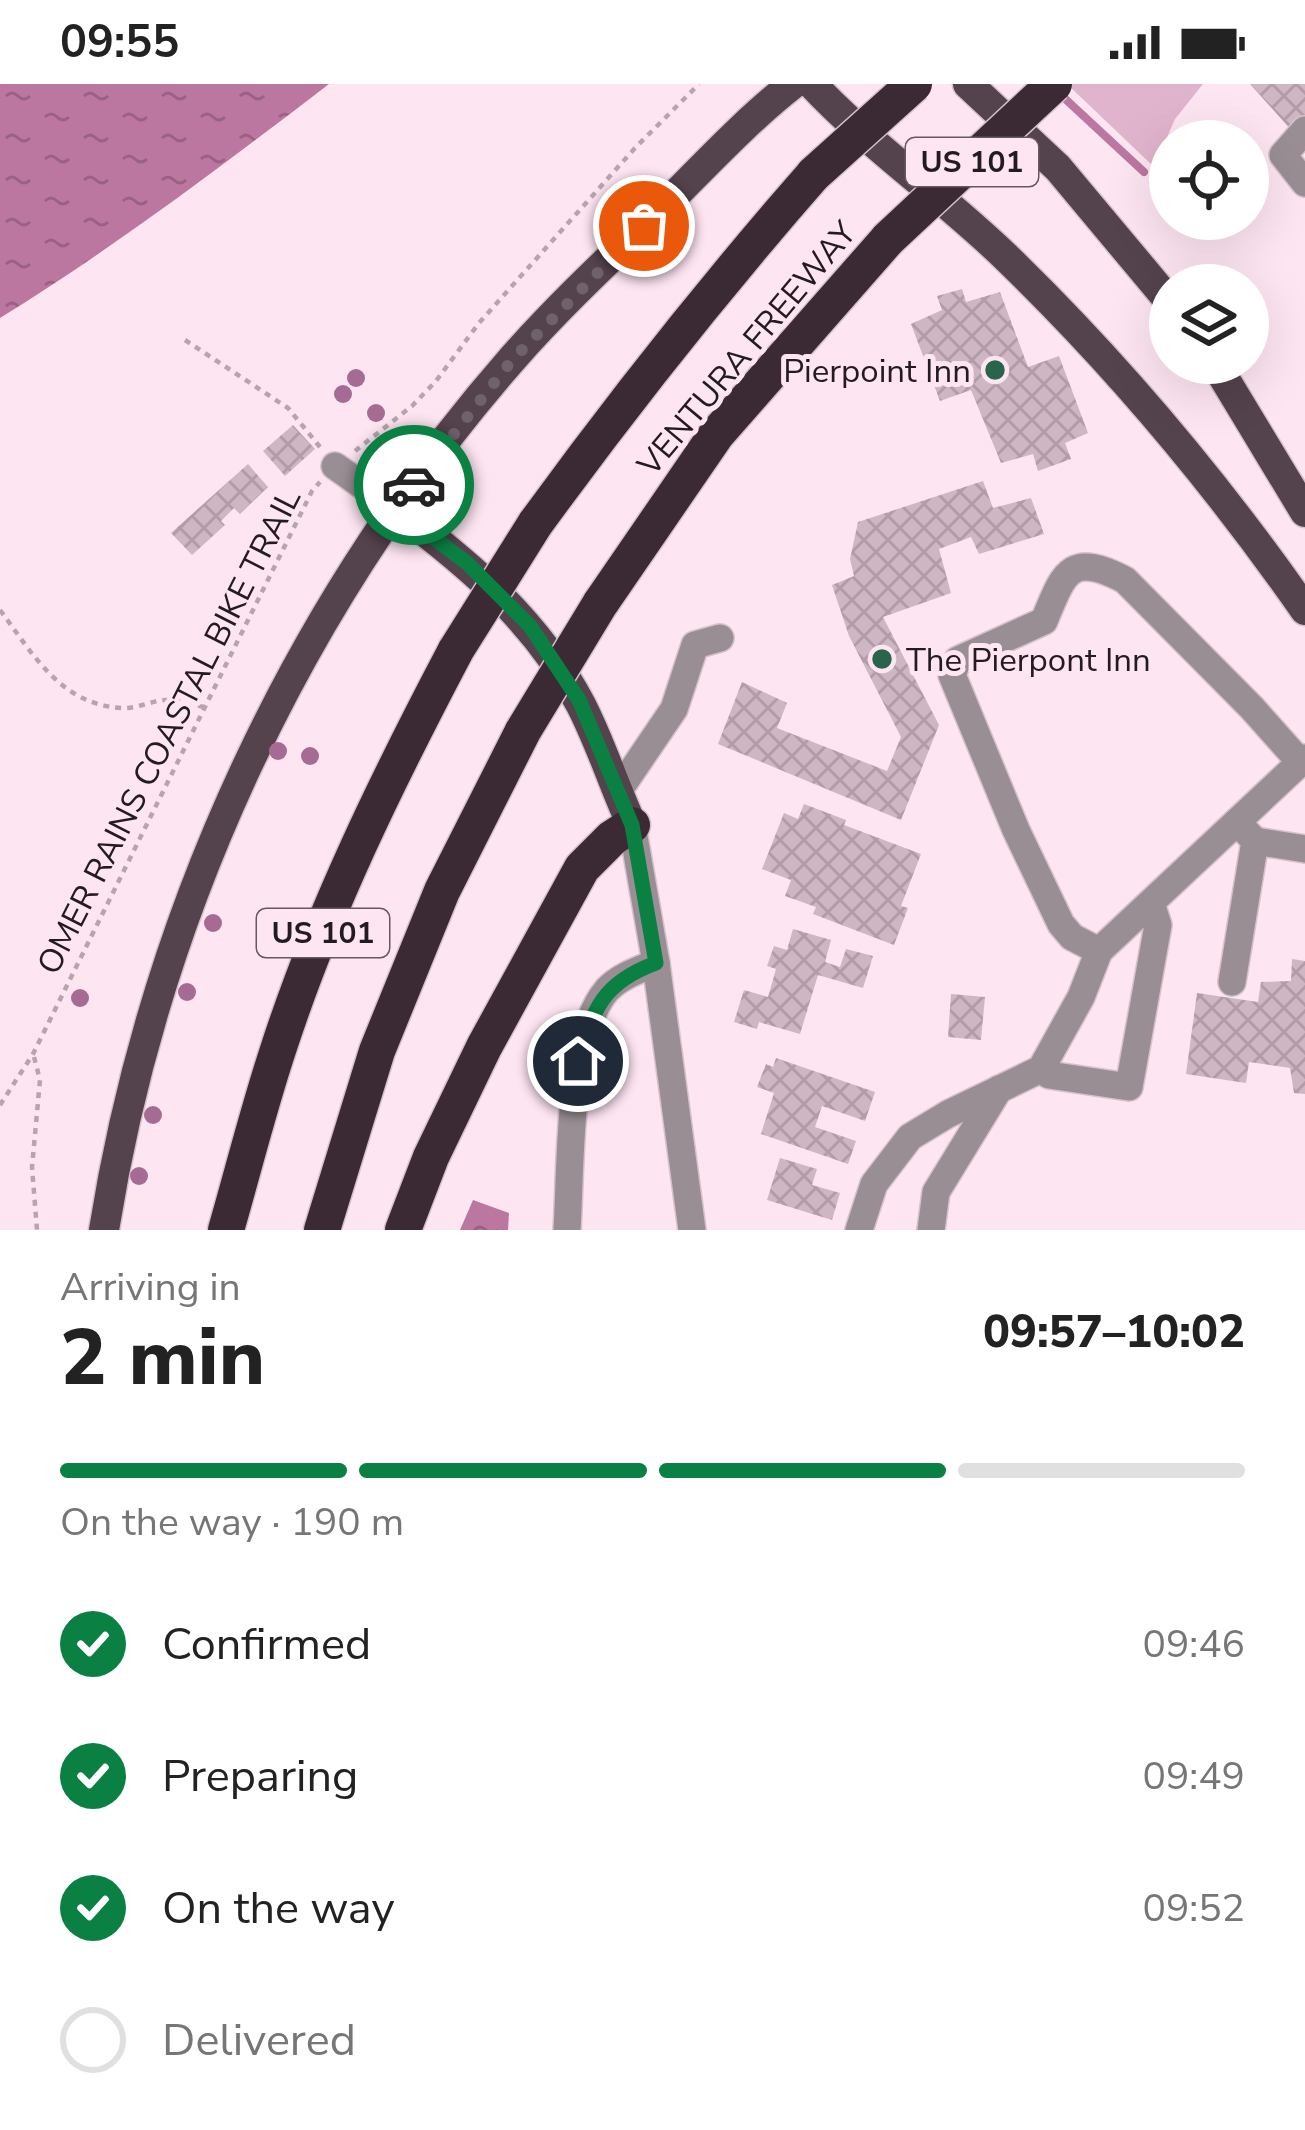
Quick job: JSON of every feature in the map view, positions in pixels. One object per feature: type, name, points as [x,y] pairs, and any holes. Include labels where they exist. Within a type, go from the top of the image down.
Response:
[{"type":"highway","name":"VENTURA FREEWAY","points":[[226,1230],[278,1051],[344,878],[456,650],[535,524],[709,295],[814,174],[914,84]]},
{"type":"highway","name":"VENTURA FREEWAY","points":[[322,1230],[376,1051],[442,891],[523,731],[600,604],[716,435],[888,239],[1054,84]]},
{"type":"highway","points":[[403,1230],[431,1156],[484,1046],[582,868],[612,838],[625,809]]},
{"type":"main road","points":[[104,1230],[129,1100],[191,899],[233,798],[290,682],[350,577],[513,359],[580,288],[793,84]]},
{"type":"main road","points":[[812,84],[1006,256],[1099,349],[1193,457],[1305,610]]},
{"type":"main road","points":[[968,84],[1058,168],[1149,277]]},
{"type":"main road","points":[[1228,384],[1305,512]]},
{"type":"main road","points":[[397,510],[467,563],[530,626],[579,700],[625,809]]},
{"type":"street","points":[[1305,130],[1283,154],[1305,183]]},
{"type":"street","points":[[335,466],[397,510]]},
{"type":"street","points":[[859,1230],[874,1184],[910,1137],[1041,1069],[1081,997],[1099,951],[1151,903],[1246,831],[1303,761],[1125,580],[1101,567],[1074,567],[1064,574],[1044,621],[958,660],[952,675],[1016,830],[1066,932],[1099,951]]},
{"type":"street","points":[[692,1230],[656,963],[625,809],[674,709],[695,645],[720,638]]},
{"type":"street","points":[[1246,831],[1305,849]]},
{"type":"street","points":[[1232,982],[1246,831]]},
{"type":"street","points":[[1041,1069],[1049,1075],[1129,1087],[1158,926],[1151,903]]},
{"type":"street","points":[[567,1230],[578,1061],[591,1018],[607,991],[628,974],[656,963]]},
{"type":"street","points":[[931,1230],[936,1192],[999,1089]]},
{"type":"path","name":"OMER RAINS COASTAL BIKE TRAIL","points":[[0,1105],[33,1054],[312,491],[436,381],[479,322],[699,84]]},
{"type":"path","points":[[184,340],[288,408],[335,466]]},
{"type":"path","points":[[0,610],[55,682],[72,695],[119,708],[165,700],[205,707]]},
{"type":"path","points":[[33,1054],[40,1080],[32,1167],[38,1230]]},
{"type":"shaded area","points":[[1067,84],[1203,84],[1175,120],[1149,120],[1149,162]]},
{"type":"water","points":[[0,84],[329,84],[126,234],[0,318]]},
{"type":"water","points":[[473,1200],[509,1213],[508,1230],[460,1230]]},
{"type":"building","points":[[1250,84],[1305,84],[1305,121],[1293,132]]},
{"type":"building","points":[[962,289],[966,302],[1000,292],[1028,367],[1059,356],[1088,433],[1065,443],[1071,459],[1038,471],[1033,454],[1001,463],[971,390],[940,401],[911,324],[942,310],[937,296]]},
{"type":"building","points":[[293,425],[315,449],[285,476],[263,451]]},
{"type":"building","points":[[248,464],[268,487],[240,514],[234,508],[221,521],[225,525],[192,555],[171,533]]},
{"type":"building","name":"The Pierpont Inn","points":[[983,481],[993,508],[1031,498],[1044,534],[979,554],[971,537],[939,549],[951,593],[883,617],[939,725],[901,820],[718,744],[742,682],[787,703],[777,728],[887,771],[901,737],[849,636],[832,585],[854,576],[850,559],[858,522]]},
{"type":"building","points":[[804,804],[921,854],[901,906],[908,908],[894,945],[813,914],[816,907],[785,896],[791,880],[762,869],[784,813],[798,819]]},
{"type":"building","points":[[793,929],[831,940],[825,962],[840,967],[846,949],[873,956],[863,988],[818,975],[800,1034],[759,1022],[757,1029],[734,1022],[744,990],[768,997],[776,969],[767,966],[774,946],[787,950]]},
{"type":"building","points":[[1292,959],[1305,961],[1305,1094],[1294,1093],[1290,1068],[1249,1062],[1246,1083],[1186,1074],[1197,993],[1258,1002],[1261,982],[1291,981]]},
{"type":"building","points":[[951,994],[985,997],[981,1040],[948,1037]]},
{"type":"building","points":[[776,1058],[875,1092],[865,1121],[822,1106],[815,1127],[856,1141],[848,1164],[761,1134],[774,1093],[757,1087],[766,1064],[773,1067]]},
{"type":"building","points":[[780,1158],[817,1169],[812,1185],[840,1193],[832,1220],[767,1200]]},
{"type":"waterway","points":[[1061,95],[1144,172]]},
{"type":"way so far","points":[[414,485],[513,359],[644,226]]},
{"type":"place","name":"Pierpoint Inn","points":[[995,370]]},
{"type":"place","name":"The Pierpont Inn","points":[[882,659]]},
{"type":"route","points":[[414,485],[397,510],[467,563],[530,626],[579,700],[632,825],[656,963],[628,974],[607,991],[591,1018],[578,1061]]}]
